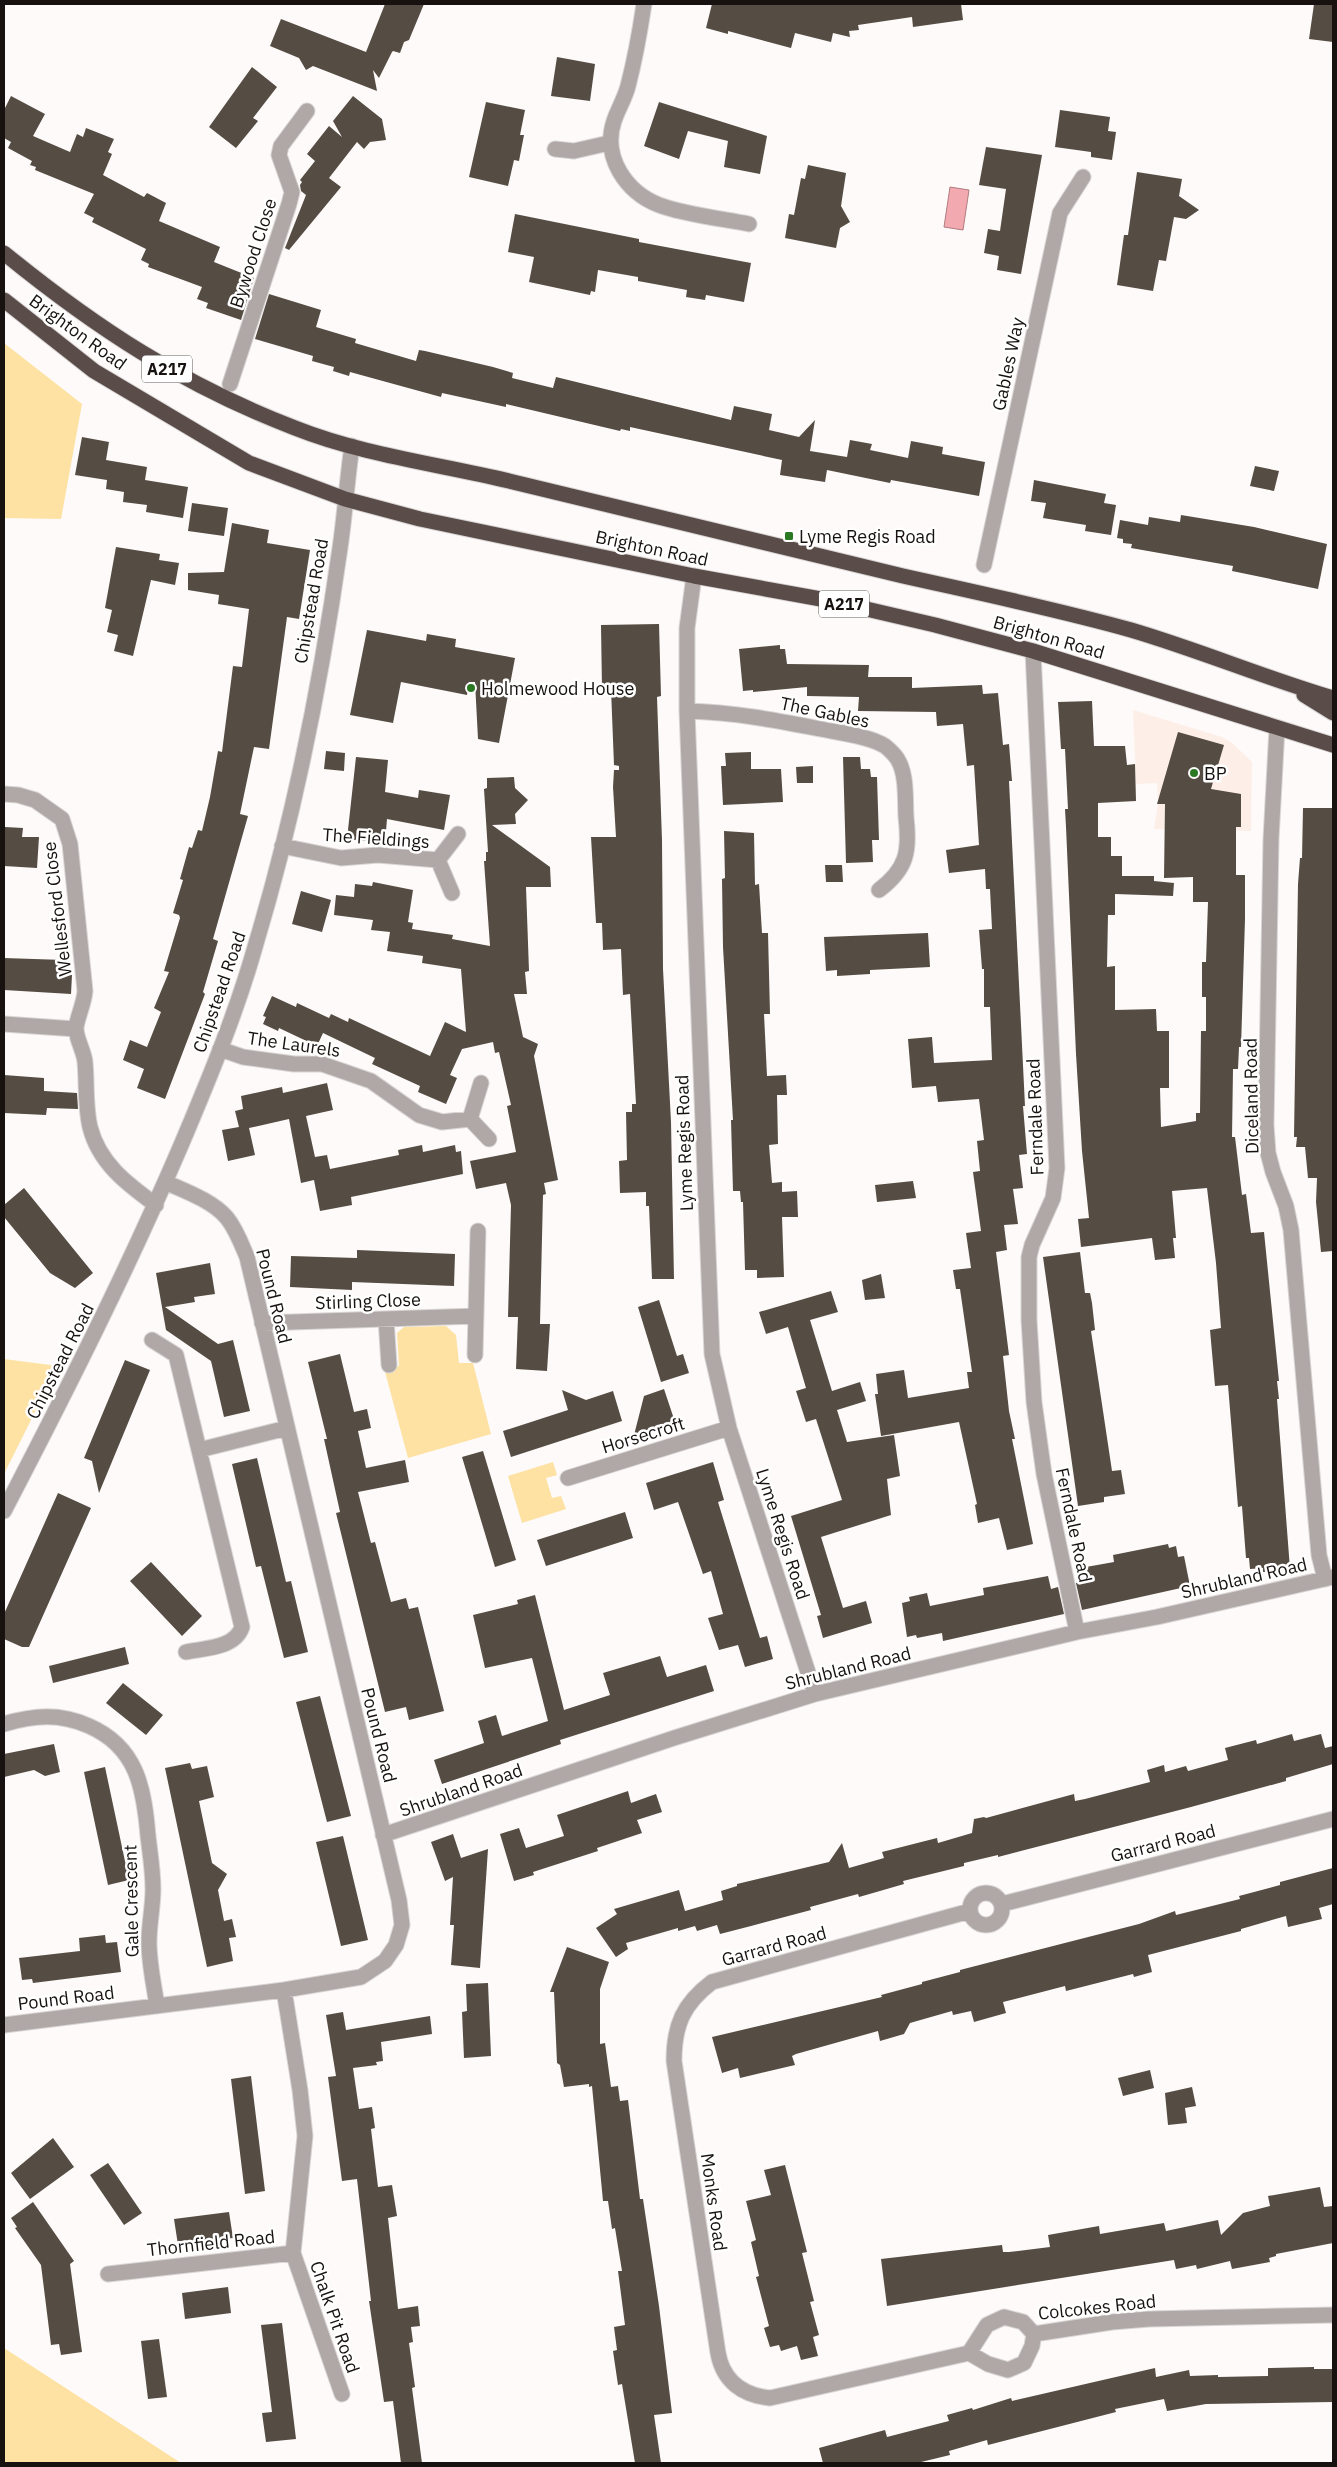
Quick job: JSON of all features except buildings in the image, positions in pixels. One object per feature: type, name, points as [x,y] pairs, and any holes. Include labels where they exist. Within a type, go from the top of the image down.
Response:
[{"type":"highway","name":"Brighton Road","points":[[4,253],[107,333],[158,364],[214,394],[287,425],[352,446],[506,480],[663,520],[1132,630],[1283,683],[1333,698]]},
{"type":"highway","name":"Brighton Road","points":[[4,300],[94,371],[249,463],[345,499],[420,519],[694,576],[832,601],[1033,651],[1333,745]]},
{"type":"highway","points":[[1283,683],[1333,712]]},
{"type":"street","points":[[644,4],[628,88],[613,122],[609,143],[614,163],[626,182],[641,196],[660,206],[748,224]]},
{"type":"street","name":"Bywood Close","points":[[230,384],[292,192],[279,155],[281,146],[307,111]]},
{"type":"street","points":[[555,149],[574,151],[609,143]]},
{"type":"street","name":"Gables Way","points":[[984,565],[1060,213],[1083,177]]},
{"type":"street","name":"Chipstead Road","points":[[4,1511],[83,1360],[156,1205],[220,1049],[255,948],[282,846],[303,753],[341,546],[352,446]]},
{"type":"street","name":"Lyme Regis Road","points":[[694,576],[687,628],[687,711],[712,1354],[728,1428],[815,1694]]},
{"type":"street","name":"Ferndale Road","points":[[1033,651],[1057,1168],[1053,1198],[1032,1245],[1029,1257],[1029,1320],[1034,1402],[1044,1474],[1078,1632]]},
{"type":"street","name":"The Gables","points":[[687,711],[723,712],[767,719],[856,736],[884,746],[898,760],[903,779],[908,836],[905,856],[896,877],[879,890]]},
{"type":"street","name":"Diceland Road","points":[[1277,728],[1271,839],[1266,1125],[1270,1162],[1286,1206],[1291,1230],[1319,1555],[1329,1578]]},
{"type":"street","name":"Wellesford Close","points":[[4,794],[18,795],[35,800],[49,808],[62,819],[70,844],[85,991],[84,1007],[76,1029]]},
{"type":"street","name":"The Fieldings","points":[[438,860],[458,834]]},
{"type":"street","name":"The Fieldings","points":[[282,846],[341,858],[378,855],[438,860]]},
{"type":"street","name":"The Fieldings","points":[[438,860],[452,893]]},
{"type":"street","points":[[4,1024],[76,1029],[85,1059],[90,1126],[96,1145],[117,1174],[156,1205]]},
{"type":"street","name":"The Laurels","points":[[220,1049],[243,1058],[330,1066],[372,1081],[419,1116],[442,1122],[470,1119]]},
{"type":"street","points":[[481,1083],[470,1119],[489,1139]]},
{"type":"street","name":"Pound Road","points":[[4,2024],[284,1990],[361,1977],[385,1961],[396,1945],[402,1924],[384,1835],[247,1257],[239,1237],[226,1217],[204,1201],[165,1182]]},
{"type":"street","points":[[475,1355],[478,1231]]},
{"type":"street","name":"Stirling Close","points":[[262,1323],[476,1316]]},
{"type":"street","points":[[386,1319],[388,1364]]},
{"type":"street","points":[[152,1340],[176,1355],[242,1627],[239,1637],[232,1642],[186,1652]]},
{"type":"street","points":[[199,1450],[287,1428]]},
{"type":"street","name":"Horsecroft","points":[[568,1478],[728,1428]]},
{"type":"street","name":"Shrubland Road","points":[[384,1835],[674,1738],[815,1694],[1078,1632],[1329,1578]]},
{"type":"street","name":"Gale Crescent","points":[[4,1724],[46,1715],[66,1717],[84,1724],[103,1732],[125,1752],[140,1779],[146,1811],[152,1873],[150,1957],[156,2006]]},
{"type":"street","name":"Garrard Road","points":[[1002,1904],[1333,1819]]},
{"type":"street","points":[[988,1893],[996,1896],[1002,1904],[1002,1913],[998,1920],[990,1925],[981,1924],[974,1919],[970,1911],[972,1902],[978,1895],[988,1893]]},
{"type":"street","name":"Garrard Road","points":[[685,2011],[696,1994],[712,1982],[970,1911]]},
{"type":"street","name":"Thornfield Road","points":[[108,2274],[293,2253],[305,2136],[300,2090],[284,1990]]},
{"type":"street","name":"Monks Road","points":[[685,2011],[677,2026],[674,2061],[718,2353],[721,2368],[732,2382],[756,2397],[770,2398],[969,2353]]},
{"type":"street","name":"Chalk Pit Road","points":[[293,2253],[342,2394]]},
{"type":"street","name":"Colcokes Road","points":[[969,2353],[987,2325],[1004,2317],[1023,2322],[1034,2334],[1112,2322],[1149,2319],[1333,2315]]},
{"type":"street","points":[[969,2353],[988,2364],[1008,2370],[1024,2363],[1032,2346],[1034,2334]]},
{"type":"shaded area","points":[[950,187],[969,190],[963,230],[944,227]]},
{"type":"shaded area","points":[[4,343],[82,404],[61,519],[4,518]]},
{"type":"shaded area","name":"BP","points":[[1133,710],[1222,737],[1231,742],[1252,762],[1251,831],[1154,829],[1158,803],[1157,783],[1136,784]]},
{"type":"shaded area","points":[[446,1326],[456,1335],[459,1363],[473,1363],[491,1434],[408,1458],[384,1368],[399,1366],[397,1333],[404,1327]]},
{"type":"shaded area","points":[[4,1359],[58,1366],[4,1474]]},
{"type":"shaded area","points":[[553,1462],[557,1475],[546,1478],[552,1498],[561,1496],[566,1509],[522,1523],[508,1476]]},
{"type":"shaded area","points":[[4,2348],[181,2463],[4,2463]]},
{"type":"place","name":"Lyme Regis Road","points":[[789,536]]},
{"type":"place","name":"Holmewood House","points":[[471,688]]},
{"type":"place","name":"BP","points":[[1194,773]]}]
